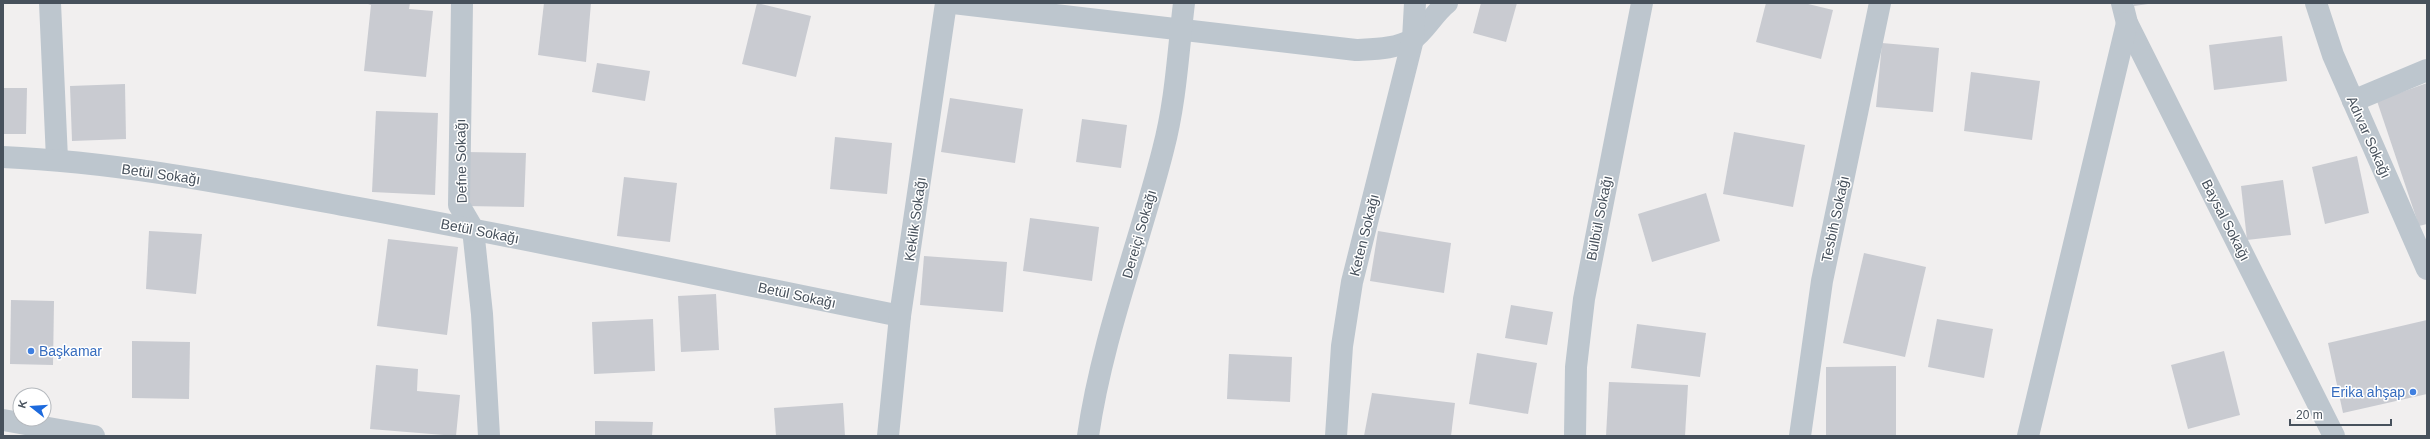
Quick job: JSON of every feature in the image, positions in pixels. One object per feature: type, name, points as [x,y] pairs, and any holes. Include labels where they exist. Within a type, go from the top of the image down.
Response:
[{"type":"street","points":[[50,3],[57,159]]},
{"type":"street","name":"Defne Sokağı","points":[[462,3],[459,205],[473,229],[482,314],[489,436]]},
{"type":"street","name":"Keklik Sokağı","points":[[888,436],[900,316],[946,3]]},
{"type":"street","points":[[952,3],[1180,31],[1356,50],[1384,48],[1413,39],[1438,10],[1447,3]]},
{"type":"street","name":"Dereiçi Sokağı","points":[[1088,436],[1100,368],[1163,149],[1178,74],[1180,31],[1184,3]]},
{"type":"street","name":"Keten Sokağı","points":[[1336,436],[1342,346],[1352,282],[1413,39],[1415,3]]},
{"type":"street","name":"Bülbül Sokağı","points":[[1575,436],[1576,367],[1584,299],[1642,3]]},
{"type":"street","name":"Tesbih Sokağı","points":[[1800,436],[1822,281],[1880,3]]},
{"type":"street","name":"Adıvar Sokağı","points":[[2316,3],[2333,55],[2427,270]]},
{"type":"street","points":[[2028,436],[2125,13]]},
{"type":"street","name":"Baysal Sokağı","points":[[2125,13],[2334,436]]},
{"type":"street","points":[[2353,101],[2427,70]]},
{"type":"street","name":"Betül Sokağı","points":[[3,157],[57,159],[223,183],[473,229],[900,316]]},
{"type":"street","points":[[3,420],[94,436]]},
{"type":"building","points":[[365,3],[410,3],[409,9],[433,11],[426,77],[364,71],[371,5]]},
{"type":"building","points":[[544,3],[591,3],[586,62],[538,55]]},
{"type":"building","points":[[757,3],[811,16],[796,77],[742,64]]},
{"type":"building","points":[[1481,3],[1517,3],[1506,42],[1473,33]]},
{"type":"building","points":[[1766,3],[1804,3],[1833,10],[1821,59],[1756,42]]},
{"type":"building","points":[[2134,3],[2148,3],[2148,4],[2134,6]]},
{"type":"building","points":[[2282,36],[2287,81],[2214,90],[2209,45]]},
{"type":"building","points":[[1882,43],[1939,48],[1933,112],[1876,107]]},
{"type":"building","points":[[597,63],[650,71],[645,101],[592,92]]},
{"type":"building","points":[[1971,72],[2040,81],[2032,140],[1964,131]]},
{"type":"building","points":[[2427,83],[2427,224],[2419,226],[2377,101]]},
{"type":"building","points":[[125,84],[126,139],[72,141],[70,86]]},
{"type":"building","points":[[3,88],[27,88],[26,134],[3,134]]},
{"type":"building","points":[[950,98],[1023,109],[1015,163],[941,152]]},
{"type":"building","points":[[376,111],[438,113],[435,195],[372,192]]},
{"type":"building","points":[[1082,119],[1127,125],[1121,168],[1076,162]]},
{"type":"building","points":[[1734,132],[1805,145],[1793,207],[1723,194]]},
{"type":"building","points":[[835,137],[892,143],[887,194],[830,189]]},
{"type":"building","points":[[466,152],[526,153],[524,207],[465,206]]},
{"type":"building","points":[[2357,156],[2369,213],[2325,224],[2312,167]]},
{"type":"building","points":[[624,177],[677,183],[670,242],[617,236]]},
{"type":"building","points":[[2283,180],[2291,235],[2247,240],[2241,186]]},
{"type":"building","points":[[1706,193],[1720,241],[1652,262],[1638,214]]},
{"type":"building","points":[[1030,218],[1099,227],[1092,281],[1023,271]]},
{"type":"building","points":[[149,231],[202,234],[196,294],[146,289]]},
{"type":"building","points":[[1378,231],[1451,243],[1444,293],[1370,281]]},
{"type":"building","points":[[388,239],[458,247],[447,335],[377,326]]},
{"type":"building","points":[[1864,253],[1926,267],[1905,357],[1843,343]]},
{"type":"building","points":[[924,256],[1007,262],[1003,312],[920,305]]},
{"type":"building","points":[[716,294],[719,350],[681,352],[678,296]]},
{"type":"building","points":[[11,300],[54,301],[53,365],[10,364]]},
{"type":"building","points":[[1511,305],[1553,312],[1547,345],[1505,338]]},
{"type":"building","points":[[653,319],[655,371],[594,374],[592,322]]},
{"type":"building","points":[[1937,319],[1993,329],[1984,378],[1928,367]]},
{"type":"building","points":[[2427,320],[2427,394],[2343,413],[2328,343]]},
{"type":"building","points":[[1637,324],[1706,333],[1700,377],[1631,368]]},
{"type":"building","points":[[132,341],[190,342],[189,399],[132,398]]},
{"type":"building","points":[[2224,351],[2240,415],[2188,429],[2171,365]]},
{"type":"building","points":[[1477,353],[1537,363],[1528,414],[1469,404]]},
{"type":"building","points":[[1229,354],[1292,357],[1290,402],[1227,399]]},
{"type":"building","points":[[376,365],[418,369],[417,391],[460,395],[456,436],[370,429]]},
{"type":"building","points":[[1896,366],[1896,436],[1826,436],[1826,367]]},
{"type":"building","points":[[1609,382],[1688,385],[1685,436],[1606,436]]},
{"type":"building","points":[[1372,393],[1455,403],[1451,436],[1364,436]]},
{"type":"building","points":[[843,403],[845,436],[776,436],[774,408]]},
{"type":"building","points":[[595,421],[653,422],[652,436],[595,436]]},
{"type":"place","name":"Başkamar","points":[[31,351]]},
{"type":"place","name":"Erika ahşap","points":[[2413,392]]}]
